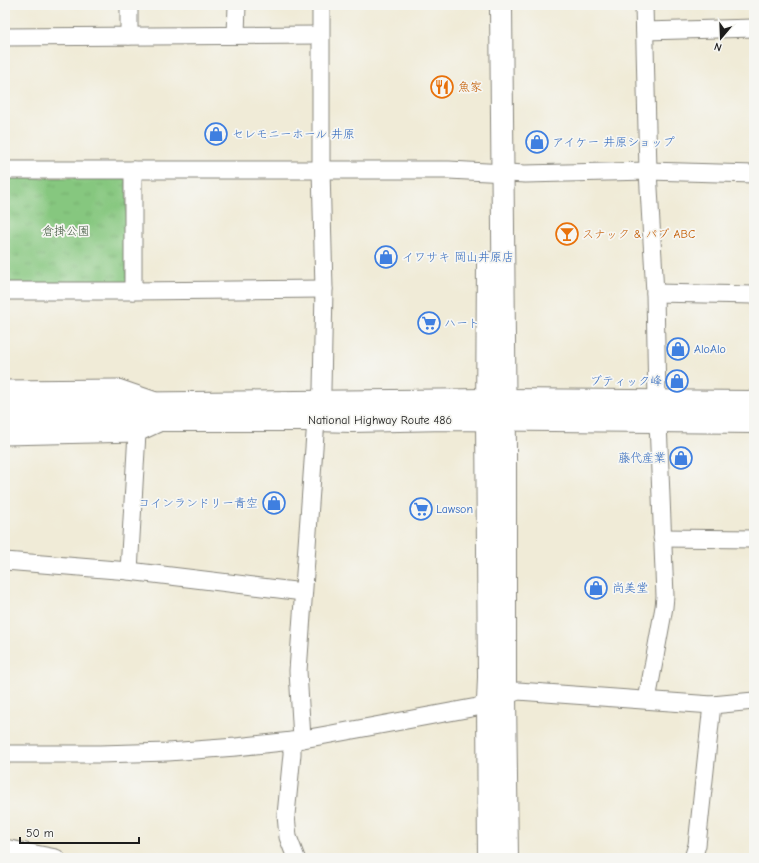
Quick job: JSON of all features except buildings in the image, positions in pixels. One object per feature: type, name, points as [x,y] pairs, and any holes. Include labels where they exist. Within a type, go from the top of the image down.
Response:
[{"type":"main road","points":[[486,5],[495,172]]},
{"type":"main road","points":[[489,858],[496,699],[505,677],[496,410],[495,172],[501,5]]},
{"type":"main road","name":"National Highway Route 486","points":[[5,421],[164,412],[318,411],[352,421],[438,419],[496,410],[658,411],[754,402]]},
{"type":"main road","name":"National Highway Route 486","points":[[5,405],[164,412]]},
{"type":"main road","name":"National Highway Route 486","points":[[658,411],[754,422]]},
{"type":"main road","points":[[496,699],[507,858]]},
{"type":"street","points":[[129,5],[129,36]]},
{"type":"street","points":[[236,35],[237,5]]},
{"type":"street","points":[[296,858],[288,837],[286,814],[292,754],[297,740],[300,718],[298,671],[303,592],[318,411],[323,372],[324,289],[321,169],[321,5]]},
{"type":"street","points":[[644,5],[648,171],[665,596],[647,700]]},
{"type":"street","points":[[645,31],[754,28]]},
{"type":"street","points":[[5,37],[320,35]]},
{"type":"street","points":[[5,170],[321,169],[449,170],[525,174],[648,171],[754,174]]},
{"type":"street","points":[[133,170],[133,291]]},
{"type":"street","points":[[5,291],[324,289]]},
{"type":"street","points":[[654,293],[754,295]]},
{"type":"street","points":[[5,389],[118,388],[164,412],[136,433],[5,436]]},
{"type":"street","points":[[129,571],[136,433]]},
{"type":"street","points":[[662,538],[754,539]]},
{"type":"street","points":[[5,561],[129,571],[303,592]]},
{"type":"street","points":[[5,754],[168,752],[236,747],[297,740],[477,707],[518,690],[712,705],[754,701]]},
{"type":"street","points":[[693,858],[697,845],[712,705]]},
{"type":"street","points":[[5,848],[56,858]]},
{"type":"green space","name":"倉掛公園","points":[[123,177],[127,181],[127,285],[5,285],[5,178]]},
{"type":"place","name":"魚家","points":[[442,87]]},
{"type":"place","name":"セレモニーホール 井原","points":[[216,134]]},
{"type":"place","name":"アイケー 井原ショップ","points":[[537,142]]},
{"type":"place","name":"スナック & パブ ABC","points":[[567,234]]},
{"type":"place","name":"イワサキ 岡山井原店","points":[[386,257]]},
{"type":"place","name":"ハート","points":[[429,323]]},
{"type":"place","name":"AloAlo","points":[[678,349]]},
{"type":"place","name":"ブティック峰","points":[[677,381]]},
{"type":"place","name":"藤代産業","points":[[681,458]]},
{"type":"place","name":"コインランドリー青空","points":[[274,503]]},
{"type":"place","name":"Lawson","points":[[421,509]]},
{"type":"place","name":"尚美堂","points":[[596,588]]}]
